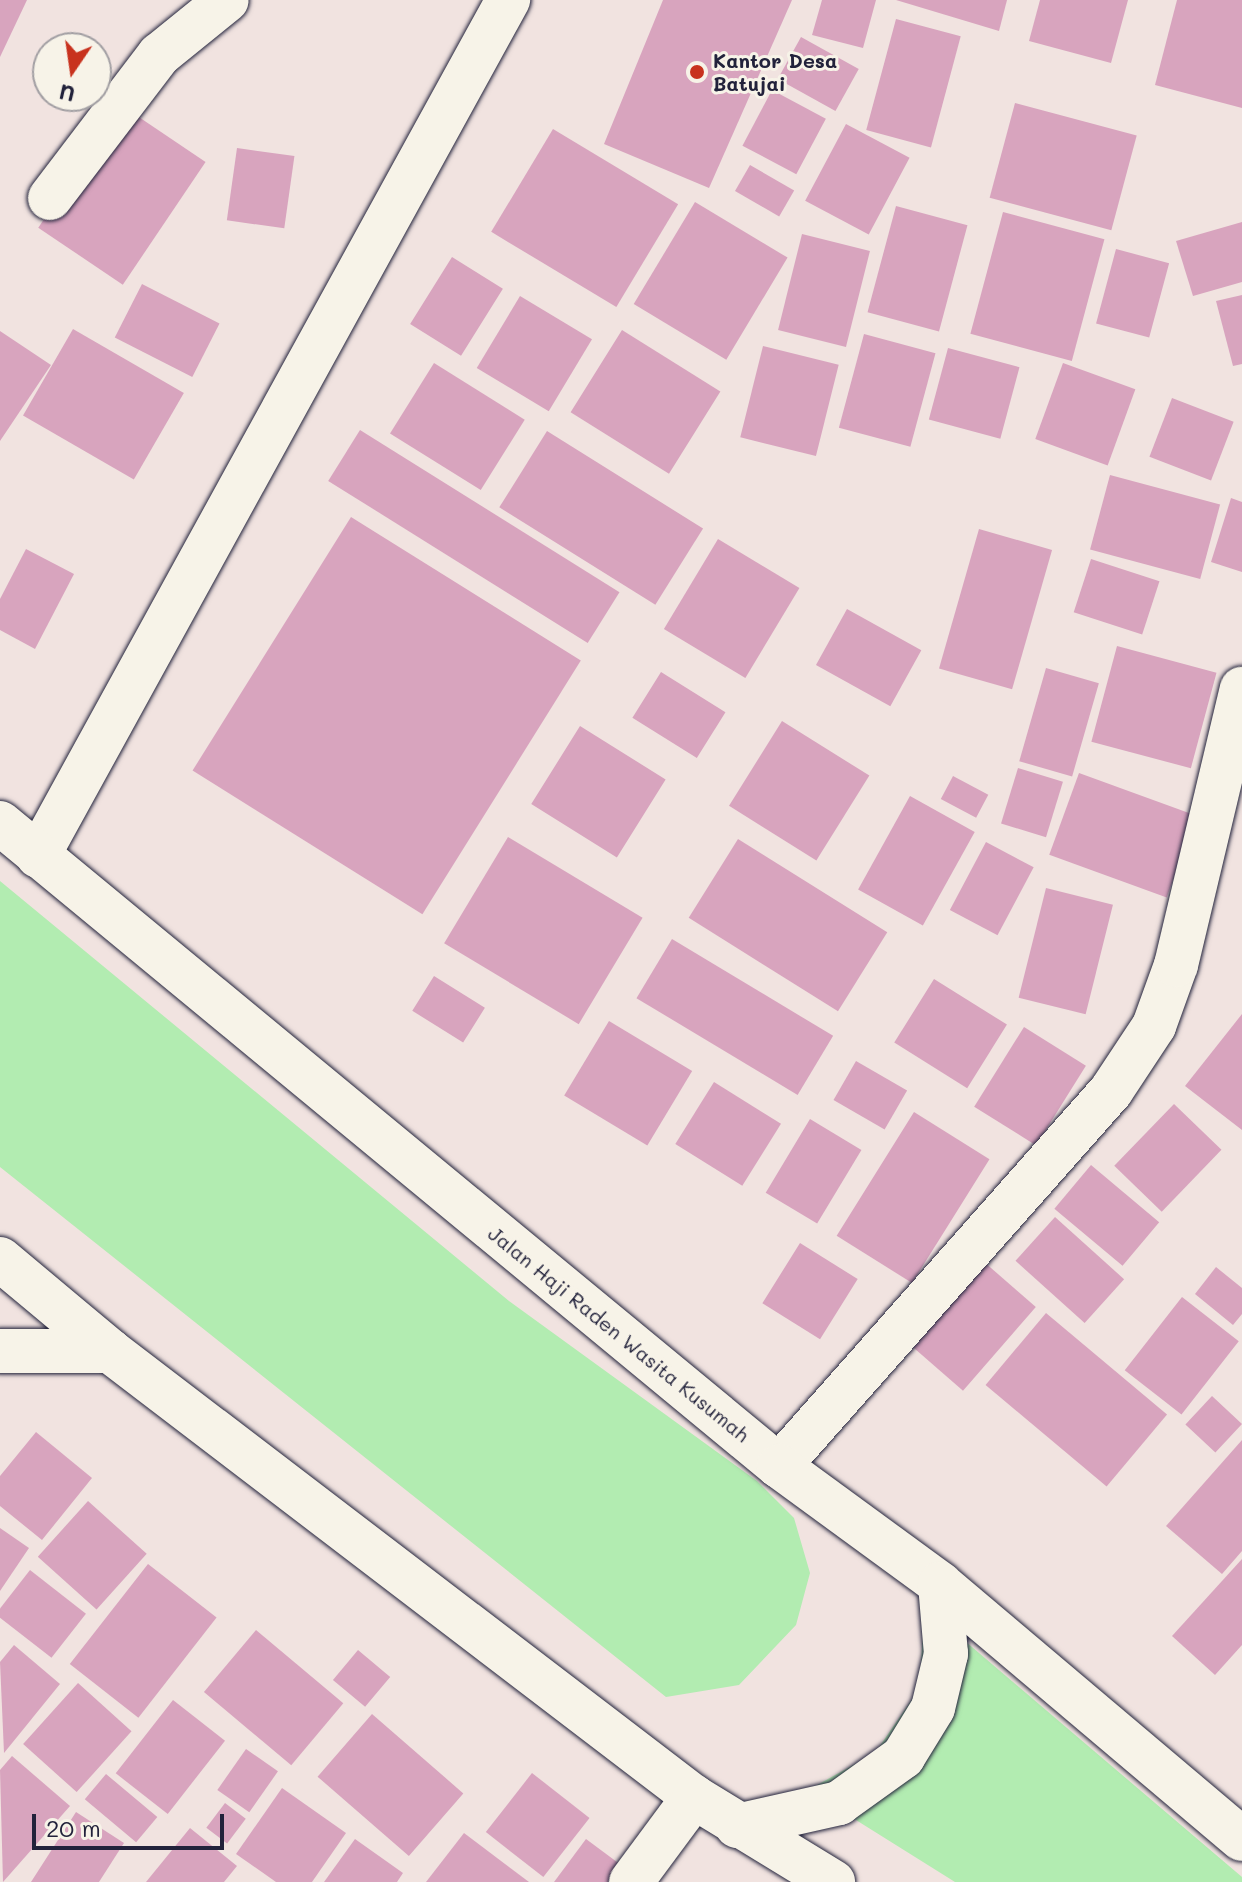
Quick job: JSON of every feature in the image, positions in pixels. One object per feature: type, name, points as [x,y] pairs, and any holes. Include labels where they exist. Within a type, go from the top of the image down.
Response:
[{"type":"main road","points":[[50,198],[159,55],[227,0]]},
{"type":"main road","points":[[38,856],[502,2]]},
{"type":"main road","points":[[779,1466],[1100,1103],[1154,1026],[1176,965],[1242,689]]},
{"type":"main road","name":"Jalan Haji Raden Wasita Kusumah","points":[[0,823],[779,1466],[940,1584],[1242,1839]]},
{"type":"main road","points":[[0,1259],[110,1351],[694,1797],[833,1882]]},
{"type":"main road","points":[[0,1351],[110,1351]]},
{"type":"main road","points":[[737,1826],[839,1803],[903,1757],[933,1708],[946,1654],[940,1584]]},
{"type":"main road","points":[[631,1882],[694,1797]]},
{"type":"green space","points":[[0,881],[509,1301],[757,1481],[794,1518],[810,1573],[796,1625],[739,1685],[666,1697],[0,1167]]},
{"type":"green space","points":[[925,1607],[1242,1877],[1242,1882],[955,1882],[808,1790],[875,1753],[919,1689]]},
{"type":"building","points":[[0,0],[27,0],[0,57]]},
{"type":"building","name":"Kantor Desa Batujai","points":[[663,0],[792,0],[709,188],[604,144]]},
{"type":"building","points":[[822,0],[876,0],[863,48],[812,35]]},
{"type":"building","points":[[896,0],[1007,0],[999,31]]},
{"type":"building","points":[[1040,0],[1128,0],[1111,63],[1029,41]]},
{"type":"building","points":[[1177,0],[1242,0],[1242,108],[1155,85]]},
{"type":"building","points":[[896,19],[961,36],[931,147],[866,130]]},
{"type":"building","points":[[801,37],[859,69],[835,111],[778,79]]},
{"type":"building","points":[[772,90],[826,119],[796,174],[742,146]]},
{"type":"building","points":[[1015,103],[1137,136],[1111,230],[990,198]]},
{"type":"building","points":[[121,105],[206,162],[123,285],[38,228]]},
{"type":"building","points":[[846,124],[910,158],[869,235],[805,201]]},
{"type":"building","points":[[553,129],[678,204],[616,307],[491,232]]},
{"type":"building","points":[[237,148],[294,156],[284,228],[227,220]]},
{"type":"building","points":[[750,165],[794,190],[779,216],[735,191]]},
{"type":"building","points":[[695,202],[788,258],[726,360],[634,304]]},
{"type":"building","points":[[896,206],[967,225],[939,331],[868,312]]},
{"type":"building","points":[[1003,212],[1104,239],[1072,361],[970,334]]},
{"type":"building","points":[[1242,222],[1242,282],[1193,296],[1176,241]]},
{"type":"building","points":[[802,234],[870,251],[846,347],[778,330]]},
{"type":"building","points":[[1116,249],[1169,263],[1149,338],[1096,323]]},
{"type":"building","points":[[452,257],[503,289],[461,356],[410,324]]},
{"type":"building","points":[[142,284],[220,323],[192,377],[115,337]]},
{"type":"building","points":[[1242,295],[1242,364],[1233,366],[1216,301]]},
{"type":"building","points":[[520,296],[592,339],[549,411],[477,368]]},
{"type":"building","points":[[73,329],[184,393],[134,480],[23,416]]},
{"type":"building","points":[[622,330],[720,391],[669,474],[571,412]]},
{"type":"building","points":[[0,331],[51,365],[0,441]]},
{"type":"building","points":[[864,334],[935,353],[910,447],[839,428]]},
{"type":"building","points":[[763,346],[839,365],[816,456],[740,437]]},
{"type":"building","points":[[948,348],[1019,367],[1000,439],[929,419]]},
{"type":"building","points":[[434,363],[525,420],[481,490],[390,433]]},
{"type":"building","points":[[1063,363],[1135,389],[1108,465],[1035,439]]},
{"type":"building","points":[[1172,398],[1234,422],[1211,480],[1149,457]]},
{"type":"building","points":[[360,430],[620,592],[588,643],[328,481]]},
{"type":"building","points":[[547,431],[703,529],[655,605],[499,507]]},
{"type":"building","points":[[1110,475],[1220,505],[1200,579],[1090,549]]},
{"type":"building","points":[[1231,498],[1242,502],[1242,572],[1211,562]]},
{"type":"building","points":[[351,517],[581,661],[422,914],[193,771]]},
{"type":"building","points":[[979,529],[1052,550],[1012,689],[939,668]]},
{"type":"building","points":[[718,539],[799,588],[745,678],[664,629]]},
{"type":"building","points":[[26,549],[74,574],[35,649],[0,630],[0,599]]},
{"type":"building","points":[[1091,559],[1159,581],[1142,635],[1074,612]]},
{"type":"building","points":[[847,609],[921,650],[890,706],[816,665]]},
{"type":"building","points":[[1117,646],[1216,673],[1191,768],[1091,742]]},
{"type":"building","points":[[1046,668],[1099,683],[1072,776],[1019,761]]},
{"type":"building","points":[[661,672],[725,712],[697,758],[632,718]]},
{"type":"building","points":[[782,721],[869,776],[816,860],[729,806]]},
{"type":"building","points":[[580,726],[666,780],[617,858],[531,804]]},
{"type":"building","points":[[1018,768],[1063,782],[1046,837],[1001,823]]},
{"type":"building","points":[[1079,773],[1196,816],[1167,898],[1049,855]]},
{"type":"building","points":[[953,776],[988,795],[976,818],[941,799]]},
{"type":"building","points":[[910,796],[975,832],[923,925],[858,890]]},
{"type":"building","points":[[508,837],[643,918],[579,1024],[444,943]]},
{"type":"building","points":[[738,839],[887,932],[838,1011],[689,918]]},
{"type":"building","points":[[986,842],[1034,867],[998,935],[950,910]]},
{"type":"building","points":[[1046,888],[1113,905],[1086,1014],[1019,998]]},
{"type":"building","points":[[672,939],[833,1036],[798,1095],[636,998]]},
{"type":"building","points":[[434,976],[485,1008],[463,1043],[412,1011]]},
{"type":"building","points":[[934,979],[1007,1025],[967,1088],[894,1043]]},
{"type":"building","points":[[1242,1014],[1242,1130],[1185,1086]]},
{"type":"building","points":[[609,1021],[692,1071],[647,1146],[564,1096]]},
{"type":"building","points":[[1024,1027],[1086,1066],[1036,1145],[974,1107]]},
{"type":"building","points":[[856,1061],[907,1090],[885,1129],[834,1100]]},
{"type":"building","points":[[714,1082],[781,1124],[742,1186],[675,1144]]},
{"type":"building","points":[[1174,1104],[1221,1150],[1162,1212],[1114,1166]]},
{"type":"building","points":[[914,1112],[989,1159],[912,1283],[837,1236]]},
{"type":"building","points":[[810,1119],[861,1150],[817,1224],[766,1193]]},
{"type":"building","points":[[1091,1165],[1159,1222],[1123,1266],[1054,1209]]},
{"type":"building","points":[[1055,1217],[1124,1279],[1085,1323],[1016,1261]]},
{"type":"building","points":[[800,1243],[858,1279],[820,1339],[762,1303]]},
{"type":"building","points":[[983,1261],[1036,1307],[963,1391],[910,1345]]},
{"type":"building","points":[[1216,1267],[1242,1288],[1242,1314],[1233,1325],[1195,1294]]},
{"type":"building","points":[[1182,1297],[1239,1341],[1181,1415],[1125,1370]]},
{"type":"building","points":[[1046,1313],[1167,1415],[1107,1487],[986,1385]]},
{"type":"building","points":[[1212,1396],[1242,1424],[1215,1452],[1185,1425]]},
{"type":"building","points":[[36,1432],[92,1478],[42,1540],[0,1506],[0,1476]]},
{"type":"building","points":[[1242,1440],[1242,1551],[1222,1574],[1166,1526]]},
{"type":"building","points":[[88,1501],[147,1554],[97,1610],[38,1557]]},
{"type":"building","points":[[0,1528],[29,1548],[0,1591]]},
{"type":"building","points":[[1242,1559],[1242,1645],[1215,1675],[1172,1636]]},
{"type":"building","points":[[148,1564],[217,1618],[138,1718],[70,1664]]},
{"type":"building","points":[[30,1570],[86,1614],[51,1658],[0,1618],[0,1608]]},
{"type":"building","points":[[256,1630],[343,1703],[291,1765],[204,1692]]},
{"type":"building","points":[[14,1645],[60,1684],[4,1753],[0,1662]]},
{"type":"building","points":[[358,1650],[390,1677],[365,1707],[333,1680]]},
{"type":"building","points":[[78,1683],[132,1731],[77,1792],[23,1744]]},
{"type":"building","points":[[173,1700],[225,1741],[168,1814],[116,1773]]},
{"type":"building","points":[[372,1714],[463,1793],[409,1856],[318,1777]]},
{"type":"building","points":[[246,1749],[278,1771],[249,1812],[217,1790]]},
{"type":"building","points":[[12,1756],[70,1806],[3,1882],[0,1770]]},
{"type":"building","points":[[532,1773],[590,1818],[543,1877],[486,1832]]},
{"type":"building","points":[[106,1774],[157,1817],[136,1842],[85,1799]]},
{"type":"building","points":[[282,1788],[346,1833],[312,1882],[276,1882],[236,1854]]},
{"type":"building","points":[[225,1803],[246,1819],[227,1843],[206,1828]]},
{"type":"building","points":[[76,1812],[124,1843],[99,1882],[31,1882]]},
{"type":"building","points":[[190,1828],[237,1866],[224,1882],[146,1882]]},
{"type":"building","points":[[464,1833],[529,1882],[426,1882]]},
{"type":"building","points":[[355,1839],[403,1873],[397,1882],[324,1882]]},
{"type":"building","points":[[586,1839],[621,1865],[608,1882],[554,1882]]},
{"type":"place","name":"Kantor Desa Batujai","points":[[697,72]]}]
